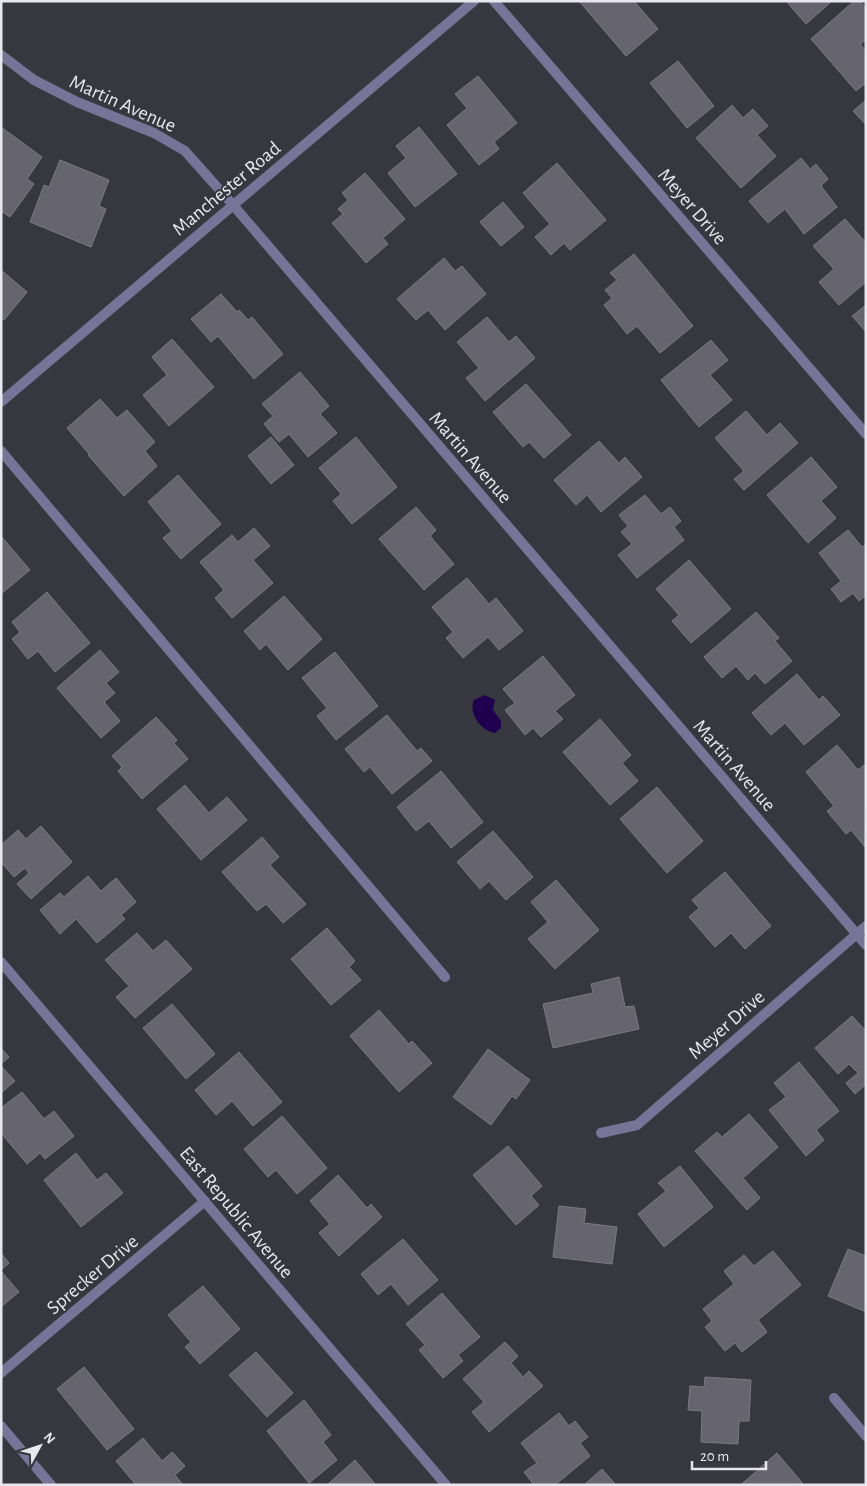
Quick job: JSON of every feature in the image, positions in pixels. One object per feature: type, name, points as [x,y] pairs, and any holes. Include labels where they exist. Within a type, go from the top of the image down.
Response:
[{"type":"street","name":"Manchester Road","points":[[1,402],[474,1]]},
{"type":"street","name":"Meyer Drive","points":[[494,1],[866,434]]},
{"type":"street","name":"Martin Avenue","points":[[1,55],[34,80],[76,102],[154,133],[185,151],[866,945]]},
{"type":"street","points":[[1,451],[445,977]]},
{"type":"street","name":"Meyer Drive","points":[[601,1133],[637,1125],[866,926]]},
{"type":"street","name":"East Republic Avenue","points":[[1,962],[446,1485]]},
{"type":"street","name":"Sprecker Drive","points":[[1,1373],[205,1202]]},
{"type":"street","points":[[834,1398],[866,1436]]},
{"type":"street","points":[[1,1426],[51,1485]]},
{"type":"shaded area","points":[[485,695],[495,700],[493,710],[501,721],[501,728],[495,733],[485,729],[474,716],[474,700]]},
{"type":"building","points":[[579,1],[634,1],[658,29],[626,56]]},
{"type":"building","points":[[786,1],[832,1],[806,24]]},
{"type":"building","points":[[854,1],[860,1],[866,8],[866,40],[860,44],[866,51],[866,83],[856,91],[811,39]]},
{"type":"building","points":[[678,61],[714,106],[687,128],[650,83]]},
{"type":"building","points":[[478,76],[517,123],[494,142],[499,149],[479,165],[447,125],[467,108],[455,94]]},
{"type":"building","points":[[866,100],[866,125],[853,111]]},
{"type":"building","points":[[732,105],[743,118],[753,109],[768,126],[757,135],[776,156],[741,188],[696,138]]},
{"type":"building","points":[[1,127],[42,157],[27,179],[34,184],[10,217],[1,211]]},
{"type":"building","points":[[419,127],[457,174],[415,207],[388,173],[406,158],[396,146]]},
{"type":"building","points":[[801,158],[810,169],[816,164],[828,179],[821,186],[837,207],[804,234],[785,209],[768,223],[749,201]]},
{"type":"building","points":[[60,160],[109,180],[99,206],[106,209],[91,247],[30,222],[44,185],[49,187]]},
{"type":"building","points":[[557,163],[606,220],[570,250],[564,243],[551,255],[535,237],[550,224],[523,193]]},
{"type":"building","points":[[365,173],[405,219],[383,238],[388,244],[366,263],[332,223],[343,214],[338,209],[348,200],[342,193]]},
{"type":"building","points":[[503,202],[524,227],[501,246],[480,222]]},
{"type":"building","points":[[845,219],[866,243],[866,282],[839,305],[819,282],[834,269],[813,246]]},
{"type":"building","points":[[634,254],[693,326],[660,353],[637,326],[627,334],[604,305],[612,298],[605,290],[617,280],[610,273]]},
{"type":"building","points":[[444,258],[455,271],[462,266],[486,294],[445,330],[428,310],[416,320],[397,299]]},
{"type":"building","points":[[1,270],[27,292],[4,320],[1,318]]},
{"type":"building","points":[[221,294],[237,312],[239,310],[248,320],[252,317],[283,354],[254,379],[218,336],[211,342],[191,319]]},
{"type":"building","points":[[866,305],[866,332],[852,316]]},
{"type":"building","points":[[487,317],[509,342],[516,336],[535,358],[485,401],[466,378],[479,368],[457,342]]},
{"type":"building","points":[[172,339],[214,387],[169,426],[143,395],[167,375],[152,357]]},
{"type":"building","points":[[711,340],[728,360],[710,375],[732,400],[699,427],[661,380]]},
{"type":"building","points":[[300,372],[329,406],[320,414],[337,433],[308,457],[289,434],[279,442],[264,424],[273,416],[262,404]]},
{"type":"building","points":[[526,384],[571,435],[544,458],[529,442],[523,447],[493,412]]},
{"type":"building","points":[[100,399],[117,418],[127,410],[155,442],[145,451],[157,466],[124,496],[67,428]]},
{"type":"building","points":[[746,411],[767,435],[780,423],[798,443],[744,490],[734,479],[744,471],[715,438]]},
{"type":"building","points":[[271,437],[294,465],[271,484],[248,456]]},
{"type":"building","points":[[356,437],[397,487],[352,524],[333,501],[341,494],[319,468]]},
{"type":"building","points":[[599,441],[619,463],[625,457],[642,477],[601,512],[587,495],[576,505],[554,480]]},
{"type":"building","points":[[811,457],[837,487],[821,501],[836,518],[808,543],[767,495]]},
{"type":"building","points":[[178,475],[221,524],[181,559],[163,538],[172,531],[148,502]]},
{"type":"building","points":[[645,495],[661,514],[670,507],[681,521],[674,527],[684,540],[637,578],[618,555],[632,544],[621,532],[628,526],[619,515]]},
{"type":"building","points":[[416,507],[436,530],[430,536],[454,564],[424,590],[379,539]]},
{"type":"building","points":[[254,528],[270,546],[253,560],[273,583],[232,618],[215,598],[224,590],[200,562],[232,535],[238,542]]},
{"type":"building","points":[[848,530],[862,547],[866,544],[866,595],[859,601],[853,593],[841,602],[831,589],[841,581],[819,553]]},
{"type":"building","points":[[1,536],[30,570],[1,594]]},
{"type":"building","points":[[689,560],[731,609],[691,643],[672,621],[679,615],[656,589]]},
{"type":"building","points":[[467,578],[489,604],[496,598],[523,631],[499,650],[488,637],[463,658],[446,638],[453,632],[432,607]]},
{"type":"building","points":[[47,592],[90,643],[55,672],[38,651],[28,659],[12,639],[20,632],[12,622]]},
{"type":"building","points":[[284,596],[322,639],[288,670],[266,644],[260,650],[244,631]]},
{"type":"building","points":[[756,612],[779,638],[775,641],[792,661],[765,684],[755,673],[748,680],[736,666],[722,678],[704,657]]},
{"type":"building","points":[[100,650],[119,672],[106,683],[115,693],[104,702],[120,721],[101,738],[57,688]]},
{"type":"building","points":[[335,652],[378,706],[336,740],[317,716],[327,708],[302,678]]},
{"type":"building","points":[[543,656],[575,695],[555,711],[563,719],[541,737],[533,728],[525,735],[505,710],[515,703],[503,689]]},
{"type":"building","points":[[797,674],[819,700],[823,696],[840,715],[804,745],[785,723],[771,735],[752,713]]},
{"type":"building","points":[[387,715],[417,751],[421,748],[432,761],[392,794],[370,767],[364,772],[345,749]]},
{"type":"building","points":[[156,717],[177,740],[174,743],[188,759],[142,799],[118,771],[122,767],[112,756]]},
{"type":"building","points":[[600,719],[631,755],[622,763],[638,781],[610,805],[563,752]]},
{"type":"building","points":[[837,745],[858,770],[864,765],[866,767],[865,847],[851,830],[846,834],[827,811],[834,806],[806,772]]},
{"type":"building","points":[[441,771],[483,822],[451,848],[429,821],[416,831],[397,807]]},
{"type":"building","points":[[185,785],[209,813],[227,797],[247,820],[201,860],[157,809]]},
{"type":"building","points":[[657,787],[703,841],[667,873],[620,819]]},
{"type":"building","points":[[41,826],[72,862],[31,899],[17,884],[29,873],[25,868],[14,877],[1,862],[1,845],[18,830],[26,839]]},
{"type":"building","points":[[493,831],[533,877],[506,900],[489,881],[480,889],[457,862]]},
{"type":"building","points":[[262,837],[279,857],[270,865],[306,904],[283,923],[266,904],[257,911],[222,872]]},
{"type":"building","points":[[725,872],[771,926],[745,949],[731,933],[715,947],[689,917],[699,908],[692,900]]},
{"type":"building","points":[[88,876],[101,891],[116,878],[136,902],[121,915],[125,919],[97,943],[76,919],[60,934],[40,910],[60,893],[64,897]]},
{"type":"building","points":[[556,880],[599,930],[555,969],[528,939],[548,922],[531,902]]},
{"type":"building","points":[[327,928],[355,961],[349,967],[361,980],[331,1005],[291,959]]},
{"type":"building","points":[[137,933],[153,951],[166,940],[192,969],[135,1018],[116,997],[129,986],[105,960]]},
{"type":"building","points":[[619,977],[625,1007],[634,1006],[639,1029],[553,1048],[543,1004],[593,993],[591,984]]},
{"type":"building","points":[[172,1004],[215,1054],[186,1079],[143,1028]]},
{"type":"building","points":[[379,1010],[409,1044],[412,1041],[432,1063],[399,1092],[350,1036]]},
{"type":"building","points":[[852,1016],[866,1031],[866,1084],[855,1094],[846,1083],[858,1073],[849,1064],[838,1074],[815,1048]]},
{"type":"building","points":[[1,1048],[9,1057],[1,1064]]},
{"type":"building","points":[[488,1049],[530,1080],[516,1099],[512,1096],[491,1125],[453,1097]]},
{"type":"building","points":[[239,1052],[282,1102],[253,1126],[232,1101],[216,1115],[195,1090]]},
{"type":"building","points":[[799,1062],[839,1111],[816,1130],[824,1140],[806,1156],[769,1110],[786,1097],[774,1083]]},
{"type":"building","points":[[1,1066],[15,1081],[1,1093]]},
{"type":"building","points":[[22,1092],[44,1119],[54,1111],[74,1136],[45,1159],[40,1153],[27,1164],[1,1133],[1,1108]]},
{"type":"building","points":[[749,1114],[778,1147],[743,1178],[760,1198],[747,1210],[695,1151],[717,1132],[722,1137]]},
{"type":"building","points":[[282,1116],[327,1168],[297,1194],[276,1170],[268,1177],[244,1149]]},
{"type":"building","points":[[508,1146],[542,1186],[531,1196],[539,1205],[516,1225],[473,1175]]},
{"type":"building","points":[[76,1153],[97,1180],[106,1173],[123,1193],[81,1227],[44,1180]]},
{"type":"building","points":[[680,1166],[713,1207],[664,1247],[638,1214],[666,1191],[658,1183]]},
{"type":"building","points":[[338,1175],[367,1208],[371,1204],[382,1217],[339,1256],[319,1233],[330,1224],[310,1201]]},
{"type":"building","points":[[559,1206],[586,1209],[584,1223],[617,1227],[612,1264],[553,1257]]},
{"type":"building","points":[[403,1239],[438,1280],[408,1305],[391,1284],[378,1295],[361,1274]]},
{"type":"building","points":[[848,1249],[866,1256],[866,1312],[828,1296]]},
{"type":"building","points":[[773,1251],[801,1285],[758,1320],[767,1332],[742,1352],[735,1343],[725,1351],[705,1327],[712,1321],[703,1309],[734,1284],[724,1271],[744,1255],[754,1266]]},
{"type":"building","points":[[1,1253],[9,1263],[1,1270]]},
{"type":"building","points":[[1,1271],[19,1292],[1,1307]]},
{"type":"building","points":[[203,1286],[240,1329],[200,1364],[185,1347],[191,1342],[168,1315]]},
{"type":"building","points":[[442,1293],[480,1337],[458,1355],[463,1361],[443,1378],[419,1350],[425,1345],[406,1324]]},
{"type":"building","points":[[505,1342],[518,1356],[511,1363],[523,1377],[529,1371],[543,1386],[489,1432],[472,1412],[484,1402],[463,1379]]},
{"type":"building","points":[[256,1352],[293,1393],[267,1417],[229,1375]]},
{"type":"building","points":[[84,1367],[134,1429],[107,1450],[57,1389]]},
{"type":"building","points":[[705,1377],[751,1380],[749,1421],[739,1421],[738,1444],[701,1442],[702,1411],[688,1410],[690,1386],[704,1387]]},
{"type":"building","points":[[304,1400],[331,1435],[323,1442],[337,1460],[309,1483],[267,1431]]},
{"type":"building","points":[[559,1413],[569,1426],[575,1421],[588,1437],[580,1443],[590,1456],[555,1485],[534,1485],[524,1472],[537,1463],[521,1443]]},
{"type":"building","points":[[143,1438],[162,1461],[172,1452],[185,1466],[175,1475],[183,1485],[136,1485],[116,1461]]},
{"type":"building","points":[[777,1453],[804,1485],[744,1485],[743,1483]]},
{"type":"building","points":[[355,1460],[376,1485],[327,1485]]},
{"type":"building","points":[[602,1469],[616,1485],[584,1485]]}]
